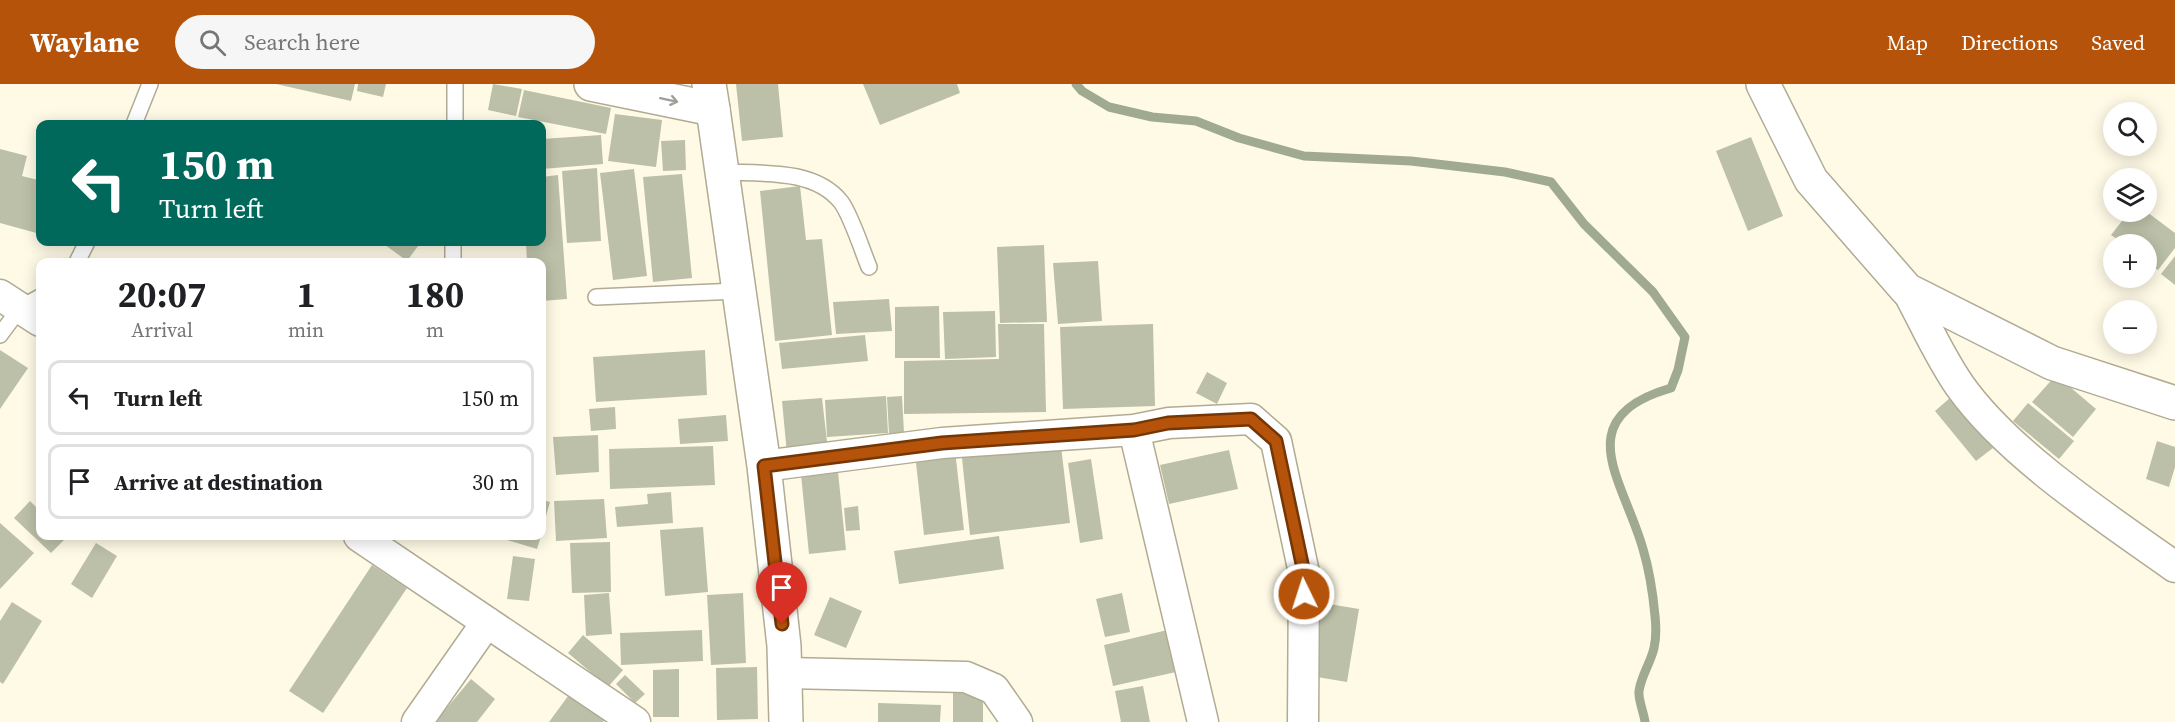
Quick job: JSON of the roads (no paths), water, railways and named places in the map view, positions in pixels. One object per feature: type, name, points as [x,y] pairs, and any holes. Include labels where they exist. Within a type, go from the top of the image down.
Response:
[{"type":"street","points":[[591,84],[711,97],[764,466],[787,674],[786,722]]},
{"type":"street","points":[[1763,84],[1811,180],[1907,290],[1959,385],[1980,410],[2018,448],[2095,510],[2175,567]]},
{"type":"street","points":[[1907,290],[2052,363],[2175,403]]},
{"type":"street","points":[[764,466],[942,443],[1134,430],[1168,423],[1251,419],[1276,441],[1304,573],[1303,722]]},
{"type":"street","points":[[1134,430],[1203,722]]},
{"type":"street","points":[[369,540],[635,722]]},
{"type":"street","points":[[417,722],[487,622]]},
{"type":"street","points":[[787,674],[966,677],[994,689],[1017,722]]},
{"type":"lane","points":[[136,120],[150,84]]},
{"type":"lane","points":[[455,84],[455,120]]},
{"type":"lane","points":[[722,171],[802,177],[817,183],[841,202],[869,267]]},
{"type":"lane","points":[[596,297],[738,291]]},
{"type":"lane","points":[[0,335],[25,305]]},
{"type":"waterway","points":[[1076,84],[1082,91],[1109,107],[1152,117],[1196,121],[1239,138],[1304,156],[1411,161],[1505,172],[1551,182],[1584,224],[1653,292],[1685,337],[1678,370],[1671,388],[1639,401],[1620,416],[1611,434],[1611,454],[1616,476],[1643,549],[1649,573],[1656,624],[1655,644],[1639,691],[1645,722]]}]
